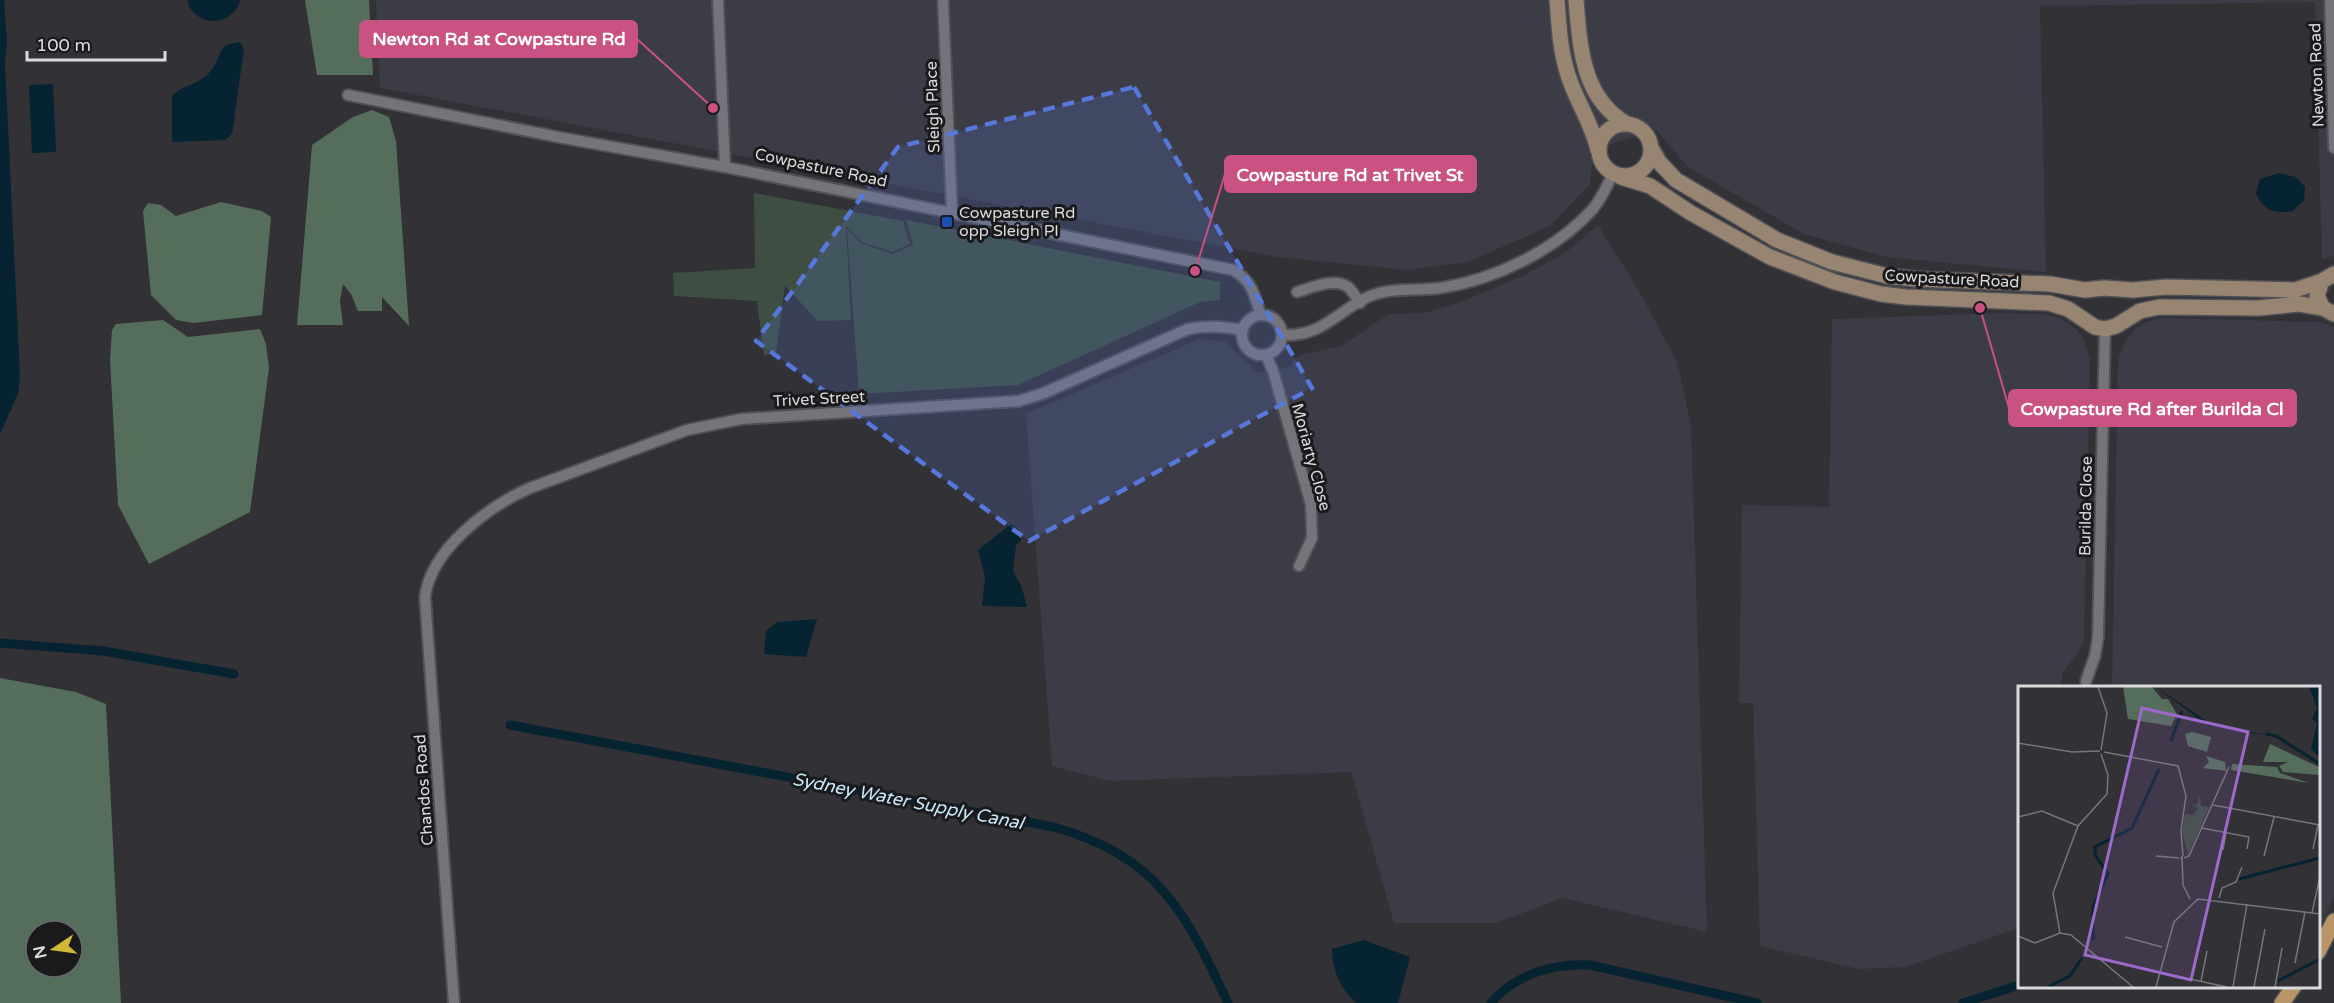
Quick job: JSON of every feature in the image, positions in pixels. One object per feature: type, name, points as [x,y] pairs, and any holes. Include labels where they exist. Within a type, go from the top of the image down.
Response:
[{"type":"main road","points":[[1557,0],[1560,41],[1568,76],[1595,136],[1599,153],[1602,163],[1617,175],[1629,177],[1643,170],[1651,156],[1652,148],[1646,134],[1634,125],[1619,124],[1606,132],[1599,145],[1599,153]]},
{"type":"main road","points":[[1576,0],[1583,61],[1593,89],[1607,110],[1627,124]]},
{"type":"main road","name":"Cowpasture Road","points":[[1652,148],[1659,163],[1676,180],[1777,240],[1832,262],[1877,274],[1916,279],[2050,284],[2074,290],[2133,290],[2166,287],[2295,290],[2328,277]]},
{"type":"main road","name":"Cowpasture Road","points":[[1617,175],[1650,186],[1691,213],[1770,257],[1835,282],[1881,294],[1906,297],[2049,303],[2068,309],[2095,327],[2105,329]]},
{"type":"main road","points":[[2328,277],[2317,296],[2329,311]]},
{"type":"main road","points":[[2088,321],[2084,311],[2085,300],[2104,289],[2116,292],[2124,303],[2125,309],[2121,322]]},
{"type":"main road","points":[[2105,329],[2111,328],[2140,311],[2159,307],[2259,308],[2299,304],[2329,311]]},
{"type":"main road","points":[[2319,950],[2334,921]]},
{"type":"main road","points":[[2282,1003],[2293,988]]},
{"type":"street","points":[[718,0],[725,167]]},
{"type":"street","name":"Sleigh Place","points":[[943,0],[952,213]]},
{"type":"street","name":"Newton Road","points":[[2330,0],[2334,148]]},
{"type":"street","name":"Cowpasture Road","points":[[348,95],[562,138],[725,167],[1233,270],[1244,276],[1250,284],[1260,314]]},
{"type":"street","points":[[1282,335],[1296,336],[1316,331],[1368,297],[1390,292],[1444,287],[1508,268],[1551,243],[1580,222],[1594,208],[1617,175]]},
{"type":"street","points":[[1297,292],[1323,284],[1339,284],[1350,289],[1360,303]]},
{"type":"street","points":[[1260,314],[1272,317],[1278,322],[1282,335],[1277,348],[1266,355],[1259,355],[1247,348],[1242,330],[1249,319],[1260,314]]},
{"type":"street","name":"Trivet Street","points":[[430,576],[437,561],[451,545],[479,520],[512,497],[542,483],[687,430],[741,419],[1019,400],[1044,393],[1188,329],[1203,326],[1226,326],[1242,330]]},
{"type":"street","name":"Burilda Close","points":[[2086,681],[2095,656],[2098,637],[2105,329]]},
{"type":"street","name":"Moriarty Close","points":[[1266,355],[1273,370],[1311,505],[1312,538],[1299,566]]},
{"type":"street","name":"Chandos Road","points":[[430,576],[425,604],[454,1003]]},
{"type":"highlighted area","points":[[1134,87],[1312,388],[1029,541],[756,341],[898,147]]},
{"type":"shaded area","points":[[376,0],[2334,0],[2334,256],[2322,259],[2315,2],[2040,6],[2046,272],[1886,257],[1804,234],[1688,167],[1656,130],[1594,149],[1590,184],[1550,226],[1468,262],[1408,270],[1277,257],[380,88]]},
{"type":"shaded area","points":[[1598,225],[1639,291],[1677,362],[1691,425],[1707,932],[1563,898],[1496,923],[1394,923],[1351,772],[1110,781],[1052,766],[1026,414],[1199,339],[1225,341],[1258,373],[1290,366],[1293,360],[1300,355],[1342,346],[1388,314],[1424,313],[1461,302],[1525,275],[1566,252]]},
{"type":"shaded area","points":[[2000,313],[2044,314],[2060,318],[2076,329],[2083,338],[2090,359],[2084,640],[2079,652],[2063,672],[2060,686],[2018,686],[2018,928],[1905,967],[1859,969],[1760,946],[1753,703],[1739,703],[1742,505],[1829,507],[1832,319]]},
{"type":"shaded area","points":[[2163,318],[2320,322],[2334,327],[2334,895],[2319,929],[2319,686],[2112,686],[2118,361],[2124,343],[2136,328],[2146,322]]},
{"type":"green space","points":[[305,0],[369,0],[373,75],[317,75]]},
{"type":"green space","points":[[372,110],[389,117],[396,141],[409,326],[382,297],[382,311],[358,311],[351,294],[343,284],[340,301],[343,325],[297,325],[312,145],[353,117]]},
{"type":"green space","points":[[754,193],[903,221],[910,244],[892,252],[862,242],[846,226],[851,320],[818,321],[785,286],[776,352],[764,356],[757,301],[674,296],[673,273],[755,268]]},
{"type":"green space","points":[[221,202],[262,211],[271,217],[262,315],[194,323],[176,320],[151,295],[143,211],[148,203],[161,205],[176,216]]},
{"type":"green space","points":[[906,220],[1220,282],[1220,300],[1200,302],[1018,385],[859,394],[847,229],[861,243],[892,254],[913,245]]},
{"type":"green space","points":[[163,320],[188,337],[260,329],[266,344],[269,368],[250,512],[149,564],[118,505],[110,360],[112,330],[116,324]]},
{"type":"green space","points":[[0,678],[76,692],[106,704],[121,1003],[0,1003]]},
{"type":"water","points":[[0,0],[4,0],[7,42],[5,64],[20,377],[18,394],[0,434]]},
{"type":"water","points":[[187,0],[240,0],[230,16],[214,21],[197,16]]},
{"type":"water","points":[[240,42],[244,49],[232,134],[225,140],[172,142],[172,96],[209,73],[226,45]]},
{"type":"water","points":[[53,84],[56,152],[32,153],[29,85]]},
{"type":"water","points":[[2279,173],[2296,177],[2305,187],[2304,200],[2293,211],[2270,210],[2262,204],[2256,193],[2260,179]]},
{"type":"water","points":[[1011,524],[1018,528],[1021,540],[1016,545],[1013,570],[1022,588],[1027,607],[982,606],[985,577],[978,550]]},
{"type":"water","points":[[817,619],[806,657],[764,654],[766,631],[777,622]]},
{"type":"water","points":[[1364,940],[1410,957],[1398,1003],[1356,1003],[1341,985],[1335,972],[1332,949]]},
{"type":"waterway","name":"Sydney Water Supply Canal","points":[[0,643],[103,651],[234,674]]},
{"type":"waterway","name":"Sydney Water Supply Canal","points":[[510,725],[1054,827],[1090,839],[1119,854],[1164,892],[1197,941],[1228,1003]]},
{"type":"waterway","name":"Sydney Water Supply Canal","points":[[1491,1003],[1512,985],[1536,972],[1576,965],[1590,965],[1757,1003]]},
{"type":"waterway","name":"Sydney Water Supply Canal","points":[[1963,1003],[2018,985]]},
{"type":"place","name":"Newton Rd at Cowpasture Rd","points":[[713,108]]},
{"type":"place","name":"Cowpasture Rd opp Sleigh Pl","points":[[947,222]]},
{"type":"place","name":"Cowpasture Rd at Trivet St","points":[[1195,271]]},
{"type":"place","name":"Cowpasture Rd after Burilda Cl","points":[[1980,308]]}]
